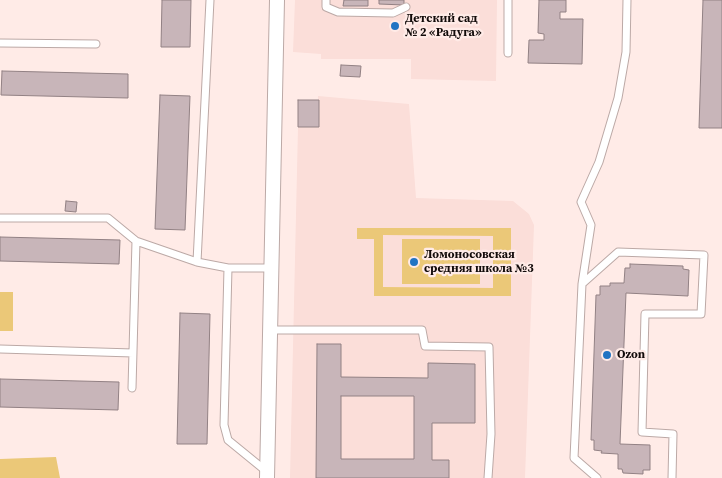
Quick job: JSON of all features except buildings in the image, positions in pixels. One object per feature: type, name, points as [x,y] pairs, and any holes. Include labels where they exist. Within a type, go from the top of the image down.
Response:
[{"type":"street","points":[[267,474],[277,0]]},
{"type":"lane","points":[[197,262],[210,0]]},
{"type":"lane","points":[[326,0],[326,6],[338,12],[394,13],[406,7]]},
{"type":"lane","points":[[508,0],[508,53]]},
{"type":"lane","points":[[597,478],[574,458],[582,284],[591,225],[581,202],[599,162],[618,98],[626,52],[627,0]]},
{"type":"lane","points":[[0,43],[96,44]]},
{"type":"lane","points":[[0,218],[108,218],[136,241],[197,262],[228,268],[271,268]]},
{"type":"lane","points":[[132,388],[136,241]]},
{"type":"lane","points":[[582,284],[618,252],[704,255],[701,314],[646,314],[642,432],[673,434],[672,478]]},
{"type":"lane","points":[[228,268],[224,425],[228,440],[267,474]]},
{"type":"lane","points":[[270,330],[422,330],[425,346],[489,347],[491,434],[488,478]]},
{"type":"lane","points":[[0,349],[133,353]]},
{"type":"shaded area","name":"Детский сад № 2 «Радуга»","points":[[295,0],[497,0],[496,81],[411,79],[411,59],[321,59],[321,54],[293,52]]},
{"type":"shaded area","name":"Ломоносовская средняя школа №3","points":[[318,96],[409,104],[416,198],[513,201],[529,214],[534,225],[525,478],[290,478],[298,127],[319,127]]},
{"type":"shaded area","points":[[357,228],[511,228],[511,296],[374,296],[374,239],[357,239]],"holes":[[[383,235],[493,236],[493,288],[383,287]]]},
{"type":"shaded area","points":[[402,239],[480,239],[480,284],[402,284]]},
{"type":"shaded area","points":[[0,292],[13,292],[13,331],[0,331]]},
{"type":"shaded area","points":[[56,457],[60,478],[0,478],[0,459]]},
{"type":"place","name":"Детский сад № 2 «Радуга»","points":[[395,26]]},
{"type":"place","name":"Ломоносовская средняя школа №3","points":[[414,262]]},
{"type":"place","name":"Ozon","points":[[607,355]]}]
